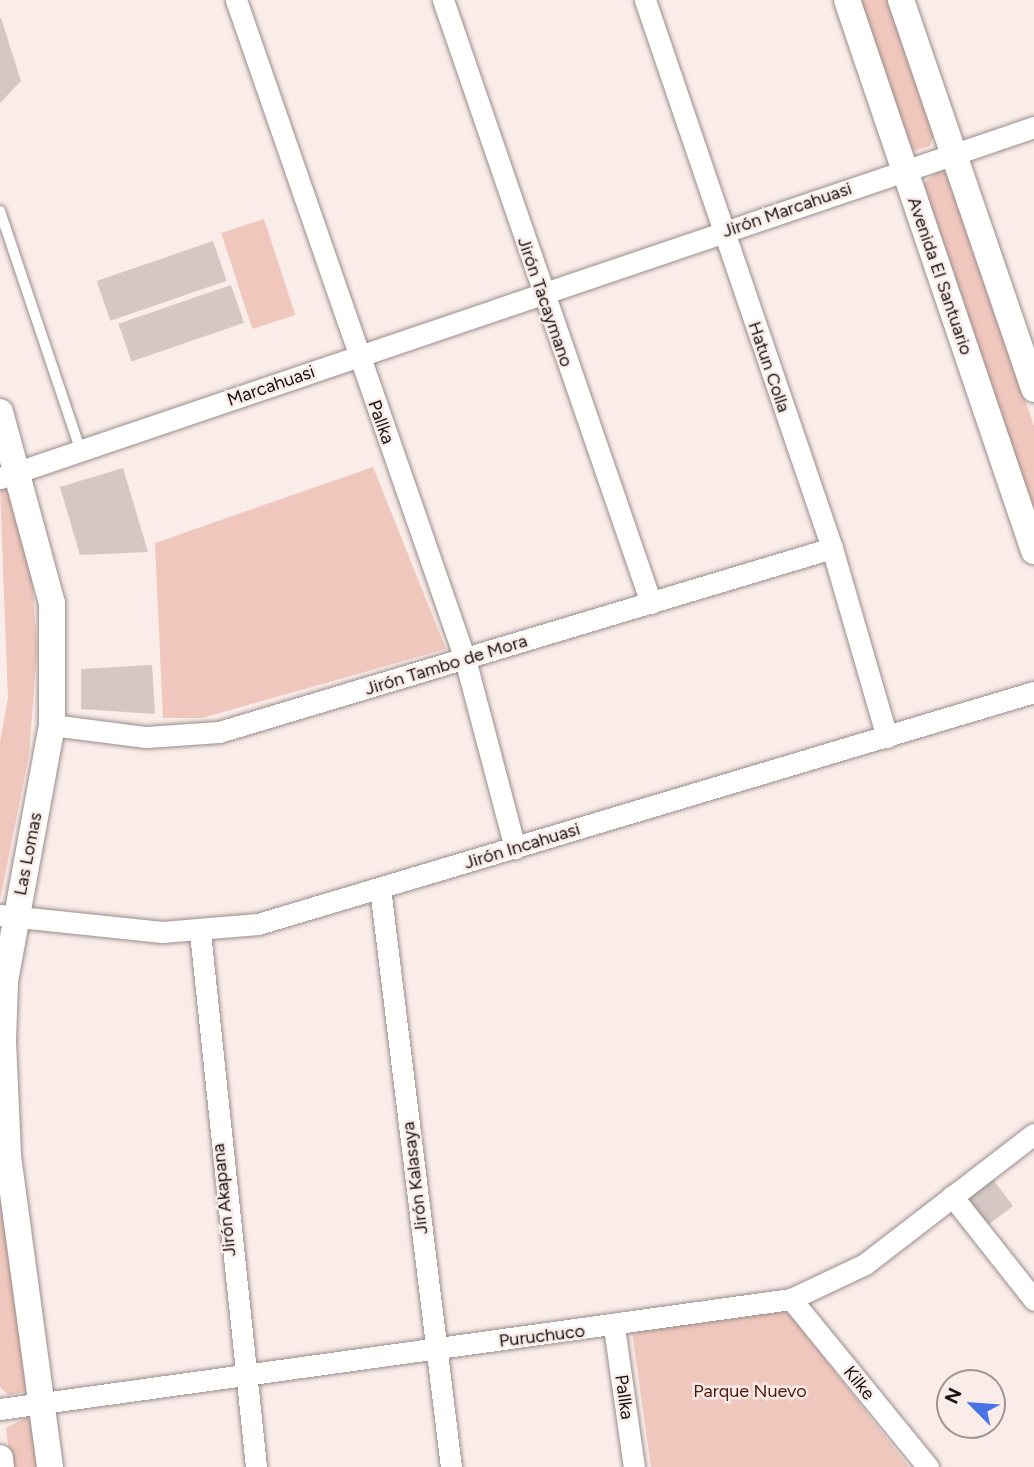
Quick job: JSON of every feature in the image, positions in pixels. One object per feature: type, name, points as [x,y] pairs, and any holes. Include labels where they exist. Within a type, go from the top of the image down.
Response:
[{"type":"street","name":"Pallka","points":[[236,0],[358,357],[466,659],[515,848]]},
{"type":"street","name":"Jirón Tacaymano","points":[[443,0],[540,292],[651,603]]},
{"type":"street","name":"Hatun Colla","points":[[645,0],[721,234],[832,548],[887,737]]},
{"type":"street","name":"Avenida El Santuario","points":[[847,0],[1034,551]]},
{"type":"street","points":[[901,0],[1034,389]]},
{"type":"street","name":"Jirón Marcahuasi","points":[[540,292],[721,234],[952,152],[1034,127]]},
{"type":"street","name":"Marcahuasi","points":[[10,475],[540,292]]},
{"type":"street","name":"Las Lomas","points":[[0,412],[10,475],[52,604],[52,725],[8,916],[4,1094],[50,1467]]},
{"type":"street","name":"Jirón Tambo de Mora","points":[[52,725],[181,738],[466,659],[832,548]]},
{"type":"street","name":"Jirón Incahuasi","points":[[8,916],[200,932],[258,924],[1034,692]]},
{"type":"street","name":"Jirón Kalasaya","points":[[380,888],[451,1467]]},
{"type":"street","name":"Jirón Akapana","points":[[200,932],[242,1374],[256,1467]]},
{"type":"street","name":"Puruchuco","points":[[0,1409],[242,1374],[614,1327],[791,1299],[865,1264],[1034,1134]]},
{"type":"street","points":[[952,1196],[1034,1300]]},
{"type":"street","name":"Kilke","points":[[791,1299],[928,1467]]},
{"type":"street","name":"Pallka","points":[[614,1327],[634,1467]]},
{"type":"street","points":[[0,1458],[1,1467]]},
{"type":"lane","points":[[0,211],[81,451]]},
{"type":"green space","points":[[857,0],[890,0],[935,130],[930,146],[914,151],[905,142]]},
{"type":"green space","points":[[941,168],[949,177],[1034,426],[1034,519],[921,186]]},
{"type":"green space","points":[[264,219],[295,315],[252,329],[221,233]]},
{"type":"green space","points":[[373,467],[446,649],[202,718],[163,718],[155,543]]},
{"type":"green space","points":[[5,486],[14,494],[31,562],[37,649],[29,755],[0,900],[0,742],[8,698],[0,488]]},
{"type":"green space","points":[[0,1172],[30,1382],[25,1392],[8,1395],[0,1387]]},
{"type":"green space","name":"Parque Nuevo","points":[[785,1308],[909,1467],[651,1467],[632,1332]]},
{"type":"green space","points":[[28,1417],[35,1422],[41,1467],[11,1467],[6,1428]]},
{"type":"building","points":[[0,18],[21,81],[0,103]]},
{"type":"building","points":[[213,241],[227,281],[110,321],[97,281]]},
{"type":"building","points":[[231,285],[244,323],[132,362],[118,324]]},
{"type":"building","points":[[123,468],[148,552],[80,555],[60,487]]},
{"type":"building","points":[[152,665],[155,714],[81,709],[81,669]]},
{"type":"building","points":[[992,1178],[1013,1206],[984,1228],[962,1200]]}]
